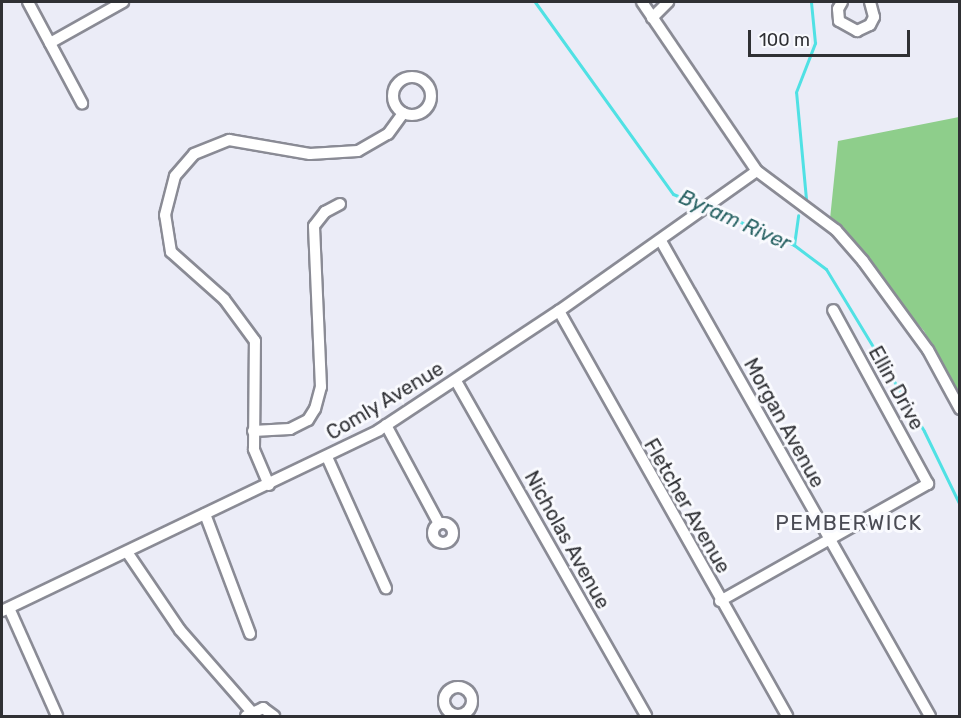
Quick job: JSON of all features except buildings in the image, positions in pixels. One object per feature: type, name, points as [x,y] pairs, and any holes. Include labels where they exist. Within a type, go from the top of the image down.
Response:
[{"type":"street","points":[[27,2],[82,103]]},
{"type":"street","points":[[50,43],[123,2]]},
{"type":"street","points":[[642,2],[757,171],[782,193],[836,230],[850,245],[918,334],[960,409]]},
{"type":"street","points":[[652,18],[668,2]]},
{"type":"street","points":[[842,2],[838,9],[839,21],[857,31],[870,25],[874,17],[870,2]]},
{"type":"street","points":[[269,485],[257,461],[254,431],[255,341],[224,299],[171,252],[165,215],[175,176],[194,153],[229,140],[310,154],[358,151],[388,134],[403,113]]},
{"type":"street","name":"Comly Avenue","points":[[5,609],[327,457],[386,425],[559,311],[690,221],[757,171]]},
{"type":"street","points":[[254,431],[274,432],[296,427],[308,420],[315,409],[321,387],[313,233],[317,219],[340,204]]},
{"type":"street","name":"Morgan Avenue","points":[[661,241],[930,717]]},
{"type":"street","name":"Ellin Drive","points":[[828,539],[928,484],[833,310]]},
{"type":"street","name":"Fletcher Avenue","points":[[559,311],[787,717]]},
{"type":"street","name":"Nicholas Avenue","points":[[456,381],[646,717]]},
{"type":"street","points":[[386,425],[439,524]]},
{"type":"street","points":[[327,457],[386,588]]},
{"type":"street","points":[[205,514],[250,634]]},
{"type":"street","points":[[720,601],[828,539]]},
{"type":"street","points":[[127,552],[180,630],[248,714],[263,708],[274,717]]},
{"type":"street","points":[[5,609],[57,717]]},
{"type":"green space","points":[[959,117],[959,398],[924,331],[830,219],[838,141]]},
{"type":"waterway","name":"Byram River","points":[[535,2],[673,194],[702,206]]},
{"type":"waterway","points":[[806,199],[796,92],[815,43],[811,2]]},
{"type":"waterway","name":"Byram River","points":[[708,208],[794,245],[826,269],[924,431],[960,505]]},
{"type":"waterway","points":[[794,245],[798,215]]},
{"type":"district","name":"PEMBERWICK","points":[[849,523]]}]
